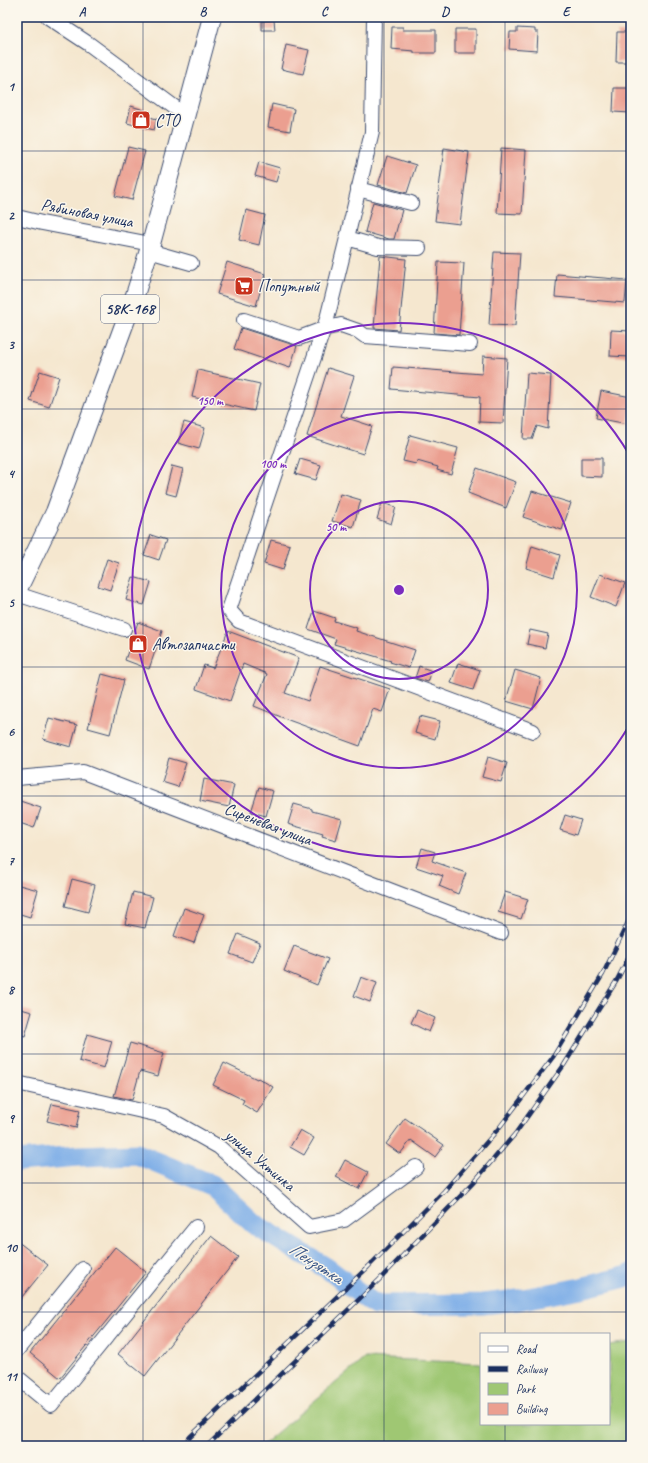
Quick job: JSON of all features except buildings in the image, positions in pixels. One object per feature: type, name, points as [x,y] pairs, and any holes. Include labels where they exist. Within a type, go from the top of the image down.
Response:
[{"type":"main road","name":"58К-168","points":[[17,591],[55,512],[135,295],[150,247],[212,17]]},
{"type":"street","points":[[48,17],[89,44],[185,115]]},
{"type":"street","points":[[374,17],[372,132],[347,238],[323,329],[229,610],[239,621],[533,731]]},
{"type":"street","points":[[358,189],[411,203]]},
{"type":"street","name":"Рябиновая улица","points":[[17,217],[150,247],[191,263]]},
{"type":"street","points":[[347,238],[378,247],[419,248]]},
{"type":"street","points":[[244,320],[299,338],[323,329],[341,325],[358,331],[365,336],[470,344]]},
{"type":"street","points":[[17,594],[124,630]]},
{"type":"street","name":"Сиреневая улица","points":[[17,778],[83,772],[502,933]]},
{"type":"street","name":"улица Ухтинка","points":[[17,1083],[164,1116],[219,1147],[309,1227],[344,1220],[416,1167]]},
{"type":"street","points":[[17,1377],[51,1405],[196,1227]]},
{"type":"street","points":[[17,1350],[83,1269]]},
{"type":"green space","points":[[631,1342],[631,1446],[261,1446],[365,1358],[480,1363],[480,1425],[610,1425],[610,1345]]},
{"type":"waterway","name":"Пензятка","points":[[17,1161],[79,1156],[137,1154],[212,1185],[254,1224],[328,1269],[375,1305],[482,1304],[518,1300],[581,1288],[629,1276],[631,1274]]},
{"type":"railway","points":[[183,1446],[190,1437],[368,1267],[444,1191],[499,1128],[553,1057],[603,974],[631,916]]},
{"type":"railway","points":[[207,1446],[379,1280],[473,1183],[515,1134],[564,1065],[617,980],[631,953]]},
{"type":"place","name":"СТО","points":[[141,120]]},
{"type":"place","name":"Попутный","points":[[244,286]]},
{"type":"place","name":"Автозапчасти","points":[[138,644]]}]
